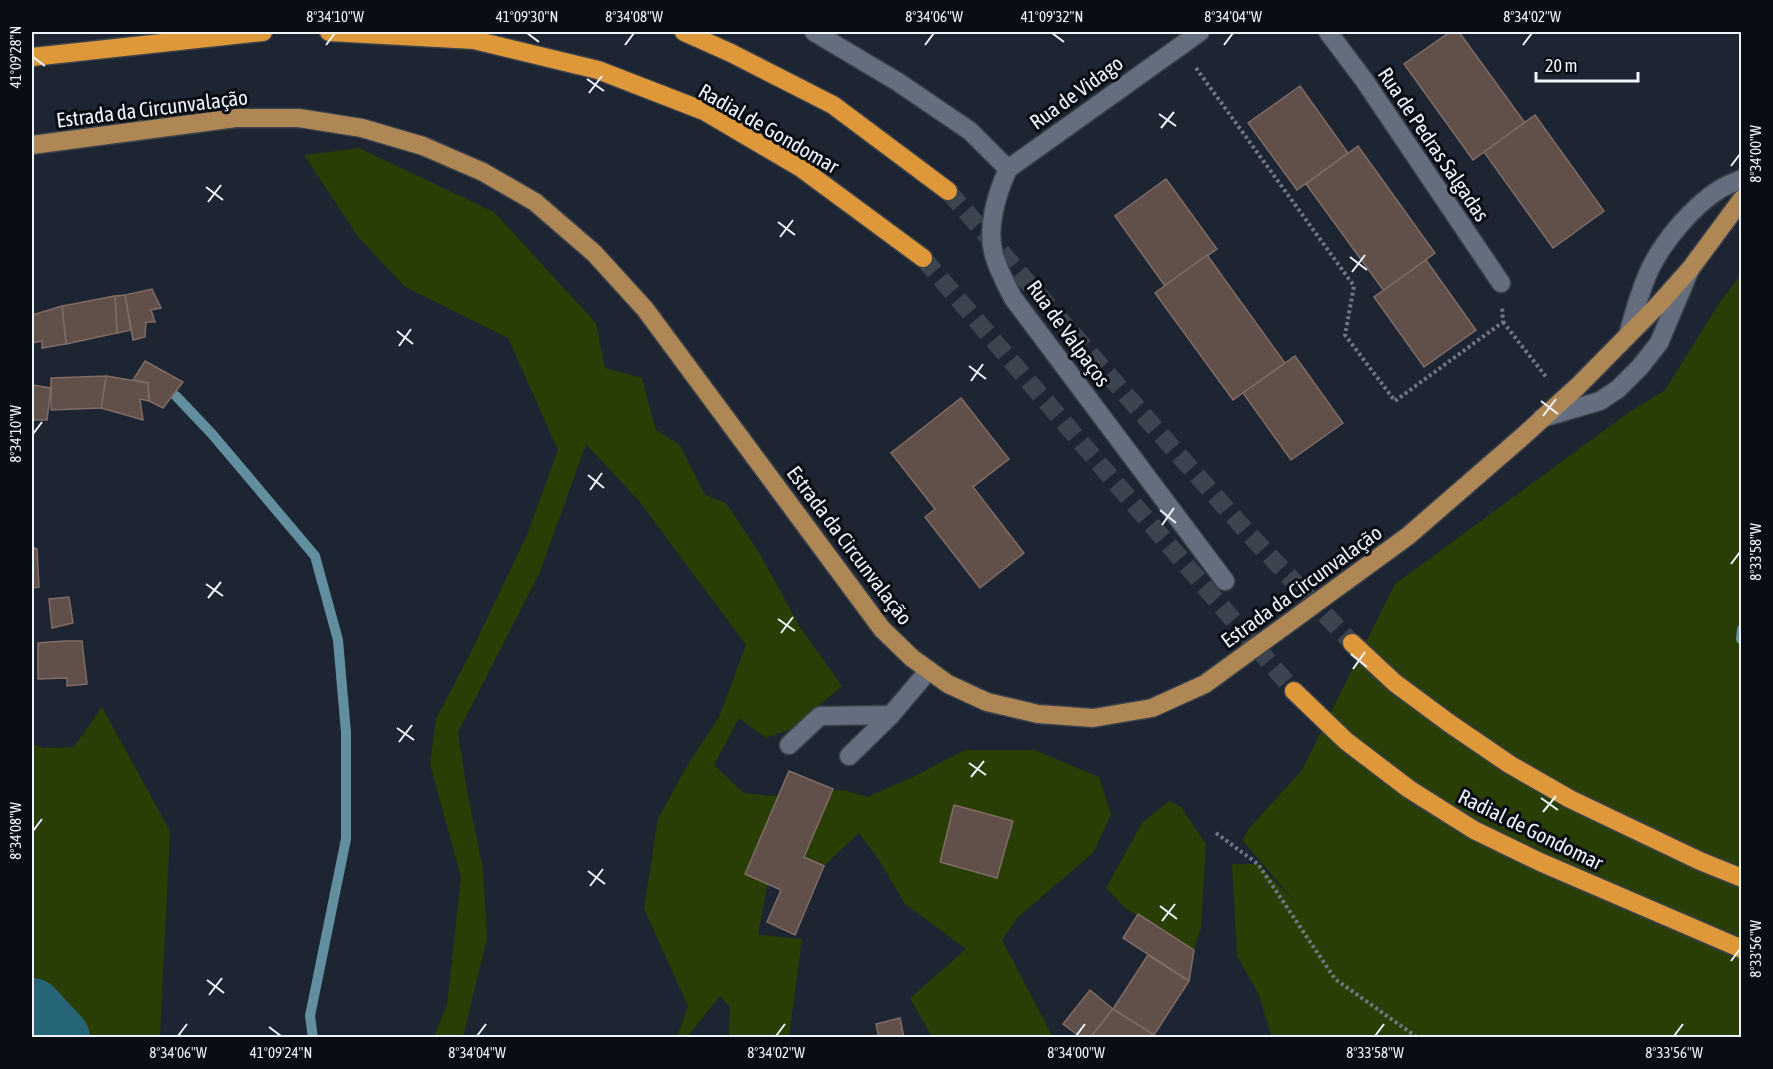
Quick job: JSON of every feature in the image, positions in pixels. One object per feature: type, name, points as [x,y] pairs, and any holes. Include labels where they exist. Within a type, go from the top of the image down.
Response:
[{"type":"highway","points":[[32,57],[263,32]]},
{"type":"highway","name":"Radial de Gondomar","points":[[329,32],[474,39],[598,70],[704,111],[801,168],[923,258]]},
{"type":"highway","points":[[684,32],[731,53],[833,105],[948,191]]},
{"type":"highway","name":"Radial de Gondomar","points":[[1352,643],[1395,683],[1509,764],[1570,799],[1700,861],[1742,878]]},
{"type":"highway","name":"Radial de Gondomar","points":[[1294,691],[1346,741],[1409,789],[1474,831],[1742,949]]},
{"type":"main road","name":"Estrada da Circunvalação","points":[[32,145],[236,118],[299,118],[362,128],[423,146],[483,172],[535,202],[594,254],[645,309],[882,629],[912,658],[948,684],[987,702],[1038,714],[1093,718],[1152,708],[1205,684],[1408,536],[1578,386],[1691,268],[1742,199]]},
{"type":"street","points":[[814,32],[898,82],[970,131],[1008,169]]},
{"type":"street","name":"Rua de Vidago","points":[[1008,169],[1200,32]]},
{"type":"street","name":"Rua de Pedras Salgadas","points":[[1328,32],[1364,80],[1501,284]]},
{"type":"street","name":"Rua de Valpaços","points":[[1008,169],[998,192],[992,237],[993,253],[1013,298],[1225,580]]},
{"type":"street","points":[[1628,335],[1638,299],[1651,267],[1674,233],[1702,203],[1721,188],[1742,179]]},
{"type":"street","points":[[1542,418],[1600,401],[1618,389],[1640,367],[1659,343],[1691,268]]},
{"type":"street","points":[[849,756],[891,715],[929,670]]},
{"type":"street","points":[[789,745],[820,716],[891,715]]},
{"type":"path","points":[[1180,46],[1354,286],[1345,335],[1395,401],[1503,322]]},
{"type":"path","points":[[1501,284],[1503,322],[1545,375]]},
{"type":"path","points":[[1216,833],[1258,864],[1335,979],[1418,1038]]},
{"type":"green space","points":[[359,148],[494,212],[596,323],[605,368],[642,378],[656,430],[680,445],[705,495],[726,503],[760,554],[800,627],[842,686],[791,729],[766,738],[739,718],[714,765],[744,793],[772,796],[801,791],[844,790],[867,797],[913,777],[965,750],[1035,750],[1099,777],[1111,815],[1093,853],[1018,917],[1002,940],[1053,1037],[932,1037],[910,998],[966,949],[905,904],[879,860],[859,833],[813,876],[770,870],[758,935],[802,939],[789,1037],[729,1037],[730,1007],[720,996],[687,1037],[677,1037],[688,1006],[644,909],[658,819],[685,769],[719,717],[746,645],[639,501],[586,444],[540,572],[458,732],[483,869],[487,939],[463,1037],[434,1037],[447,1005],[461,877],[430,764],[436,719],[527,535],[558,450],[508,338],[405,287],[359,238],[304,155]]},
{"type":"green space","points":[[1741,274],[1741,1037],[1272,1037],[1258,993],[1237,956],[1232,864],[1258,864],[1296,903],[1242,840],[1251,826],[1302,770],[1395,584],[1628,413],[1665,390],[1720,302]]},
{"type":"green space","points":[[102,707],[170,831],[160,1037],[32,1037],[32,744],[44,748],[74,747]]},
{"type":"green space","points":[[1169,801],[1181,807],[1206,844],[1201,928],[1194,950],[1125,908],[1106,888],[1142,823]]},
{"type":"building","points":[[1450,32],[1459,32],[1525,123],[1473,160],[1404,64]]},
{"type":"building","points":[[1300,86],[1348,153],[1297,190],[1248,123]]},
{"type":"building","points":[[1535,115],[1604,211],[1553,248],[1484,152]]},
{"type":"building","points":[[1358,146],[1435,253],[1384,291],[1306,184]]},
{"type":"building","points":[[1166,179],[1217,249],[1165,286],[1115,216]]},
{"type":"building","points":[[1207,255],[1285,363],[1233,400],[1155,293]]},
{"type":"building","points":[[1426,260],[1476,330],[1424,367],[1374,297]]},
{"type":"building","points":[[152,289],[161,308],[151,310],[155,322],[146,322],[145,337],[133,340],[125,295]]},
{"type":"building","points":[[125,295],[131,330],[117,333],[115,296]]},
{"type":"building","points":[[115,296],[117,333],[66,344],[62,306]]},
{"type":"building","points":[[62,306],[66,344],[42,348],[42,341],[32,343],[32,315]]},
{"type":"building","points":[[1295,356],[1343,423],[1291,460],[1243,393]]},
{"type":"building","points":[[145,361],[183,382],[163,408],[149,401],[148,383],[133,380]]},
{"type":"building","points":[[106,376],[148,383],[149,401],[140,399],[143,420],[101,408]]},
{"type":"building","points":[[106,376],[101,408],[51,410],[51,378]]},
{"type":"building","points":[[32,385],[51,388],[47,420],[32,420]]},
{"type":"building","points":[[961,398],[1009,459],[973,487],[1024,553],[980,588],[925,517],[935,509],[891,453]]},
{"type":"building","points":[[32,547],[37,549],[39,587],[32,588]]},
{"type":"building","points":[[69,597],[73,623],[52,628],[49,599]]},
{"type":"building","points":[[82,641],[87,684],[67,686],[67,678],[38,679],[38,643]]},
{"type":"building","points":[[789,771],[833,789],[804,857],[824,866],[795,935],[767,922],[781,890],[745,874]]},
{"type":"building","points":[[954,805],[1013,821],[997,878],[940,862]]},
{"type":"building","points":[[1138,914],[1194,950],[1189,981],[1123,938]]},
{"type":"building","points":[[1148,955],[1189,981],[1154,1035],[1113,1009]]},
{"type":"building","points":[[1090,990],[1113,1009],[1090,1038],[1082,1038],[1063,1024]]},
{"type":"building","points":[[1113,1009],[1154,1035],[1153,1038],[1090,1038]]},
{"type":"building","points":[[900,1018],[904,1038],[879,1038],[876,1024]]},
{"type":"waterway","points":[[176,396],[212,434],[315,556],[338,640],[346,733],[346,839],[310,1016],[313,1038]]},
{"type":"waterway","points":[[1741,639],[1742,629]]},
{"type":"waterway","points":[[32,1009],[59,1038]]},
{"type":"tunnel","points":[[948,191],[1248,533],[1352,643]]},
{"type":"tunnel","points":[[923,258],[1294,691]]}]
